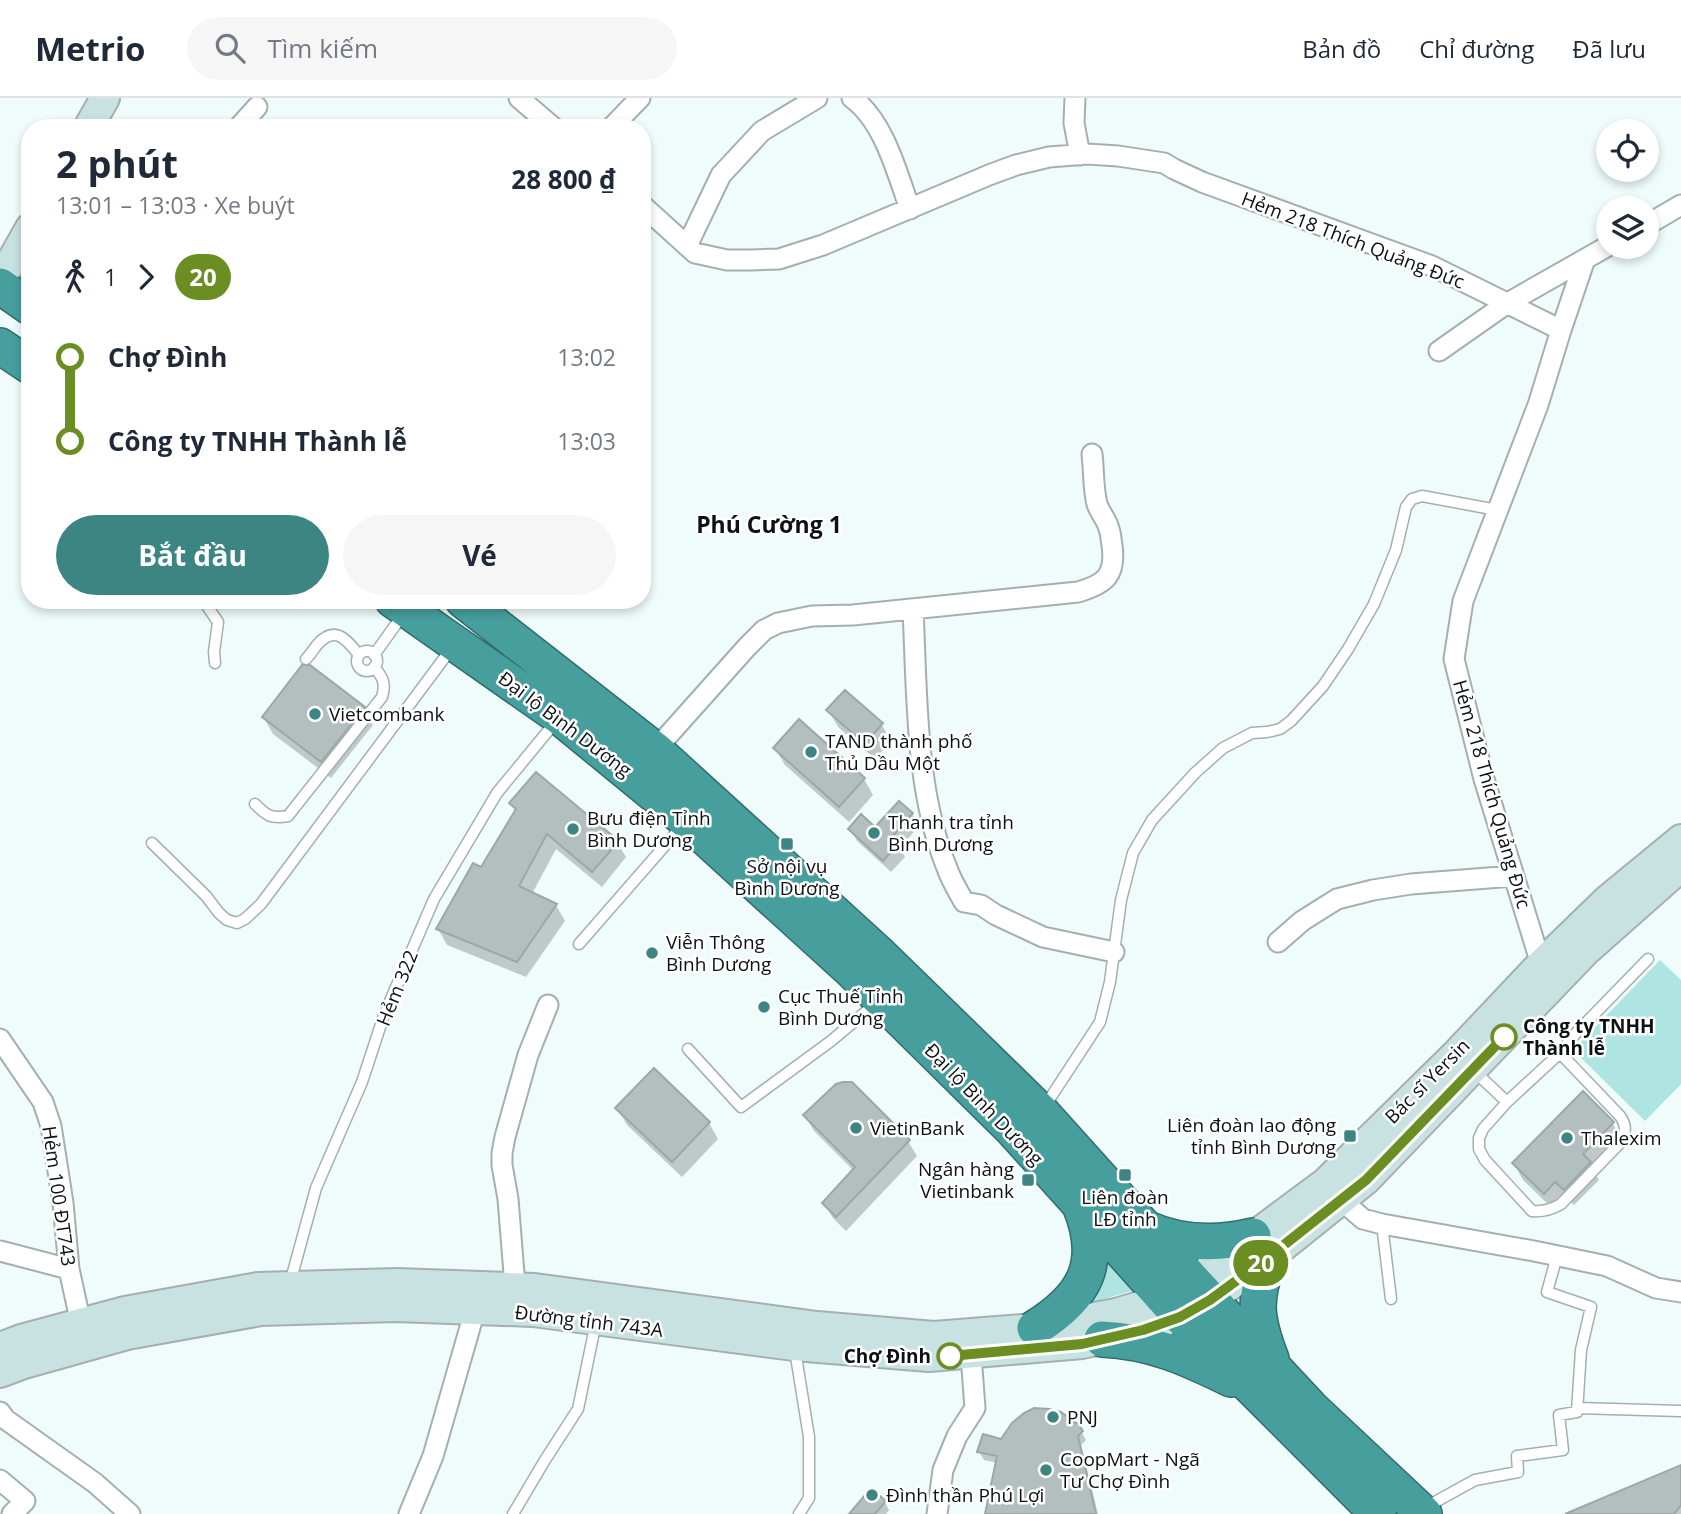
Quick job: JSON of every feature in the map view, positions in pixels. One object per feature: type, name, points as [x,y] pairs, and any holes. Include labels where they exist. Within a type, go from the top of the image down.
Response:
[{"type":"highway","points":[[0,283],[21,299]]},
{"type":"highway","points":[[0,346],[21,360]]},
{"type":"highway","name":"Đại lộ Bình Dương","points":[[406,609],[559,717],[644,763],[687,821],[851,970],[1013,1130],[1172,1308],[1345,1441],[1422,1512]]},
{"type":"highway","name":"Đại lộ Bình Dương","points":[[473,609],[644,763],[880,955],[1041,1112],[1202,1290],[1268,1383],[1378,1514]]},
{"type":"highway","points":[[1035,1328],[1071,1301],[1086,1278],[1090,1242],[1080,1205]]},
{"type":"highway","points":[[1102,1339],[1140,1343],[1167,1350],[1268,1383],[1265,1344],[1257,1317],[1262,1246],[1236,1240],[1205,1242],[1165,1236],[1145,1228]]},
{"type":"highway","points":[[1172,1308],[1181,1290],[1202,1290]]},
{"type":"main road","points":[[93,119],[105,98]]},
{"type":"main road","points":[[0,283],[21,244]]},
{"type":"main road","name":"Bác sĩ Yersin","points":[[1202,1290],[1262,1246],[1341,1200],[1366,1180],[1464,1062],[1548,974],[1608,899],[1671,866],[1681,839]]},
{"type":"main road","name":"Bác sĩ Yersin","points":[[1262,1246],[1326,1182],[1464,1062]]},
{"type":"main road","name":"Đường tỉnh 743A","points":[[0,1347],[21,1339],[138,1309],[258,1287],[397,1283],[535,1288],[808,1340],[929,1357],[1082,1344],[1143,1330],[1172,1308]]},
{"type":"main road","name":"Đường tỉnh 743A","points":[[0,1373],[127,1335],[261,1311],[396,1307],[533,1312],[596,1321],[808,1340],[934,1336],[1035,1328],[1116,1313],[1172,1308]]},
{"type":"street","points":[[519,98],[544,119]]},
{"type":"street","points":[[620,119],[640,98]]},
{"type":"street","points":[[687,246],[721,174],[762,131],[817,98]]},
{"type":"street","points":[[852,98],[870,115],[889,152],[910,209]]},
{"type":"street","points":[[1075,98],[1074,123],[1080,155]]},
{"type":"street","points":[[246,119],[257,107]]},
{"type":"street","name":"Hẻm 218 Thích Quảng Đức","points":[[651,213],[695,253],[727,260],[779,258],[823,245],[1016,165],[1049,157],[1118,156],[1164,163],[1214,186],[1432,266],[1561,330],[1538,405],[1463,601],[1454,659],[1483,779],[1548,974]]},
{"type":"street","points":[[1659,218],[1681,205]]},
{"type":"street","points":[[1439,351],[1506,304],[1596,253]]},
{"type":"street","points":[[1561,330],[1585,259]]},
{"type":"street","points":[[644,763],[747,647],[764,630],[779,624],[812,616],[853,615],[1079,592],[1093,588],[1107,578],[1114,559],[1109,527],[1096,501],[1092,454]]},
{"type":"street","points":[[913,609],[926,794],[946,868],[964,902],[981,905],[996,915],[1044,936],[1114,952]]},
{"type":"street","points":[[1278,942],[1302,921],[1337,899],[1411,884],[1514,876]]},
{"type":"street","points":[[515,1286],[502,1153],[528,1055],[548,1005]]},
{"type":"street","name":"Hẻm 100 ĐT743","points":[[0,1039],[43,1101],[51,1126],[69,1269],[80,1324]]},
{"type":"street","points":[[1341,1200],[1363,1219],[1607,1266],[1656,1289],[1681,1292]]},
{"type":"street","points":[[0,1251],[69,1269]]},
{"type":"street","points":[[409,1514],[433,1456],[475,1310]]},
{"type":"street","points":[[937,1514],[943,1470],[957,1436],[975,1408],[971,1355]]},
{"type":"street","points":[[0,1412],[5,1419],[95,1483],[115,1500],[125,1513]]},
{"type":"street","points":[[0,1480],[26,1501],[12,1514]]},
{"type":"lane","points":[[1041,1112],[1100,1022],[1110,982],[1121,900],[1133,853],[1152,820],[1195,773],[1223,748],[1252,733],[1280,729],[1291,721],[1323,686],[1374,604],[1396,550],[1405,507],[1412,499],[1422,496],[1497,510]]},
{"type":"lane","points":[[209,609],[218,622],[215,663]]},
{"type":"lane","points":[[306,659],[319,642],[338,635],[348,641],[359,655],[360,669],[370,671],[376,663],[374,655],[398,609]]},
{"type":"lane","points":[[152,843],[206,896],[226,920],[237,922],[245,919],[261,904],[455,643]]},
{"type":"lane","points":[[359,655],[368,652],[374,655]]},
{"type":"lane","points":[[255,804],[266,815],[276,818],[288,816],[383,697],[383,677],[374,667]]},
{"type":"lane","name":"Hẻm 322","points":[[289,1286],[316,1188],[362,1082],[384,1015],[434,899],[497,793],[559,717]]},
{"type":"lane","points":[[579,944],[687,821]]},
{"type":"lane","points":[[1559,1053],[1620,1116],[1625,1124],[1625,1133],[1620,1143],[1561,1204],[1542,1212],[1532,1211],[1485,1160],[1479,1149],[1479,1138],[1483,1129],[1648,959]]},
{"type":"lane","points":[[688,1049],[741,1107],[831,1041],[881,999]]},
{"type":"lane","points":[[1464,1062],[1507,1102]]},
{"type":"lane","points":[[1382,1224],[1391,1299]]},
{"type":"lane","points":[[1422,1512],[1475,1480],[1518,1472],[1517,1456],[1563,1450],[1559,1415],[1577,1412],[1581,1350],[1591,1307],[1547,1293],[1558,1255]]},
{"type":"lane","points":[[513,1514],[578,1409],[596,1321]]},
{"type":"lane","points":[[799,1514],[809,1498],[808,1340]]},
{"type":"lane","points":[[1577,1408],[1681,1411]]},
{"type":"shaded area","points":[[1660,960],[1681,980],[1681,1084],[1645,1121],[1573,1050]]},
{"type":"shaded area","points":[[1106,1252],[1142,1288],[1090,1303]]},
{"type":"building","name":"Vietcombank","points":[[302,665],[310,665],[365,707],[321,762],[262,717]]},
{"type":"building","points":[[845,690],[883,723],[865,744],[826,710]]},
{"type":"building","name":"TAND thành phố Thủ Dầu Một","points":[[799,719],[865,778],[839,807],[773,748]]},
{"type":"building","points":[[536,772],[619,841],[592,872],[547,834],[519,886],[557,904],[517,962],[436,929],[473,863],[481,867],[516,809],[509,803]]},
{"type":"building","name":"Thanh tra tỉnh Bình Dương","points":[[899,801],[913,813],[892,837],[899,843],[883,861],[848,829],[861,814],[875,827]]},
{"type":"building","points":[[654,1068],[710,1122],[672,1162],[615,1108]]},
{"type":"building","name":"VietinBank","points":[[852,1082],[910,1140],[836,1217],[822,1203],[855,1167],[803,1115],[836,1084]]},
{"type":"building","name":"Thalexim","points":[[1583,1091],[1614,1122],[1583,1154],[1591,1162],[1564,1190],[1555,1182],[1544,1194],[1512,1163]]},
{"type":"building","points":[[1034,1408],[1061,1412],[1083,1431],[1078,1436],[1096,1514],[985,1514],[997,1456],[977,1452],[983,1434],[1001,1439],[1012,1423]]},
{"type":"building","points":[[1681,1465],[1681,1505],[1674,1514],[1565,1514]]},
{"type":"building","name":"Đình thần Phú Lợi","points":[[871,1488],[886,1501],[875,1514],[849,1514]]},
{"type":"bus line","name":"20","points":[[950,1356],[1082,1344],[1143,1330],[1180,1317],[1210,1300],[1366,1180],[1504,1037]]},
{"type":"place","name":"Vietcombank","points":[[315,714]]},
{"type":"place","name":"TAND thành phố Thủ Dầu Một","points":[[811,752]]},
{"type":"place","name":"Bưu điện Tỉnh Bình Dương","points":[[573,829]]},
{"type":"place","name":"Thanh tra tỉnh Bình Dương","points":[[874,833]]},
{"type":"place","name":"Sở nội vụ Bình Dương","points":[[787,844]]},
{"type":"place","name":"Viễn Thông Bình Dương","points":[[652,953]]},
{"type":"place","name":"Cục Thuế Tỉnh Bình Dương","points":[[764,1007]]},
{"type":"place","name":"Công ty TNHH Thành lễ","points":[[1504,1037]]},
{"type":"place","name":"VietinBank","points":[[856,1128]]},
{"type":"place","name":"Liên đoàn lao động tỉnh Bình Dương","points":[[1350,1136]]},
{"type":"place","name":"Thalexim","points":[[1567,1138]]},
{"type":"place","name":"Liên đoàn LĐ tỉnh","points":[[1125,1175]]},
{"type":"place","name":"Ngân hàng Vietinbank","points":[[1028,1180]]},
{"type":"place","name":"Chợ Đình","points":[[950,1356]]},
{"type":"place","name":"PNJ","points":[[1053,1417]]},
{"type":"place","name":"CoopMart - Ngã Tư Chợ Đình","points":[[1046,1470]]},
{"type":"place","name":"Đình thần Phú Lợi","points":[[872,1495]]},
{"type":"district","name":"Phú Cường 1","points":[[769,525]]}]
